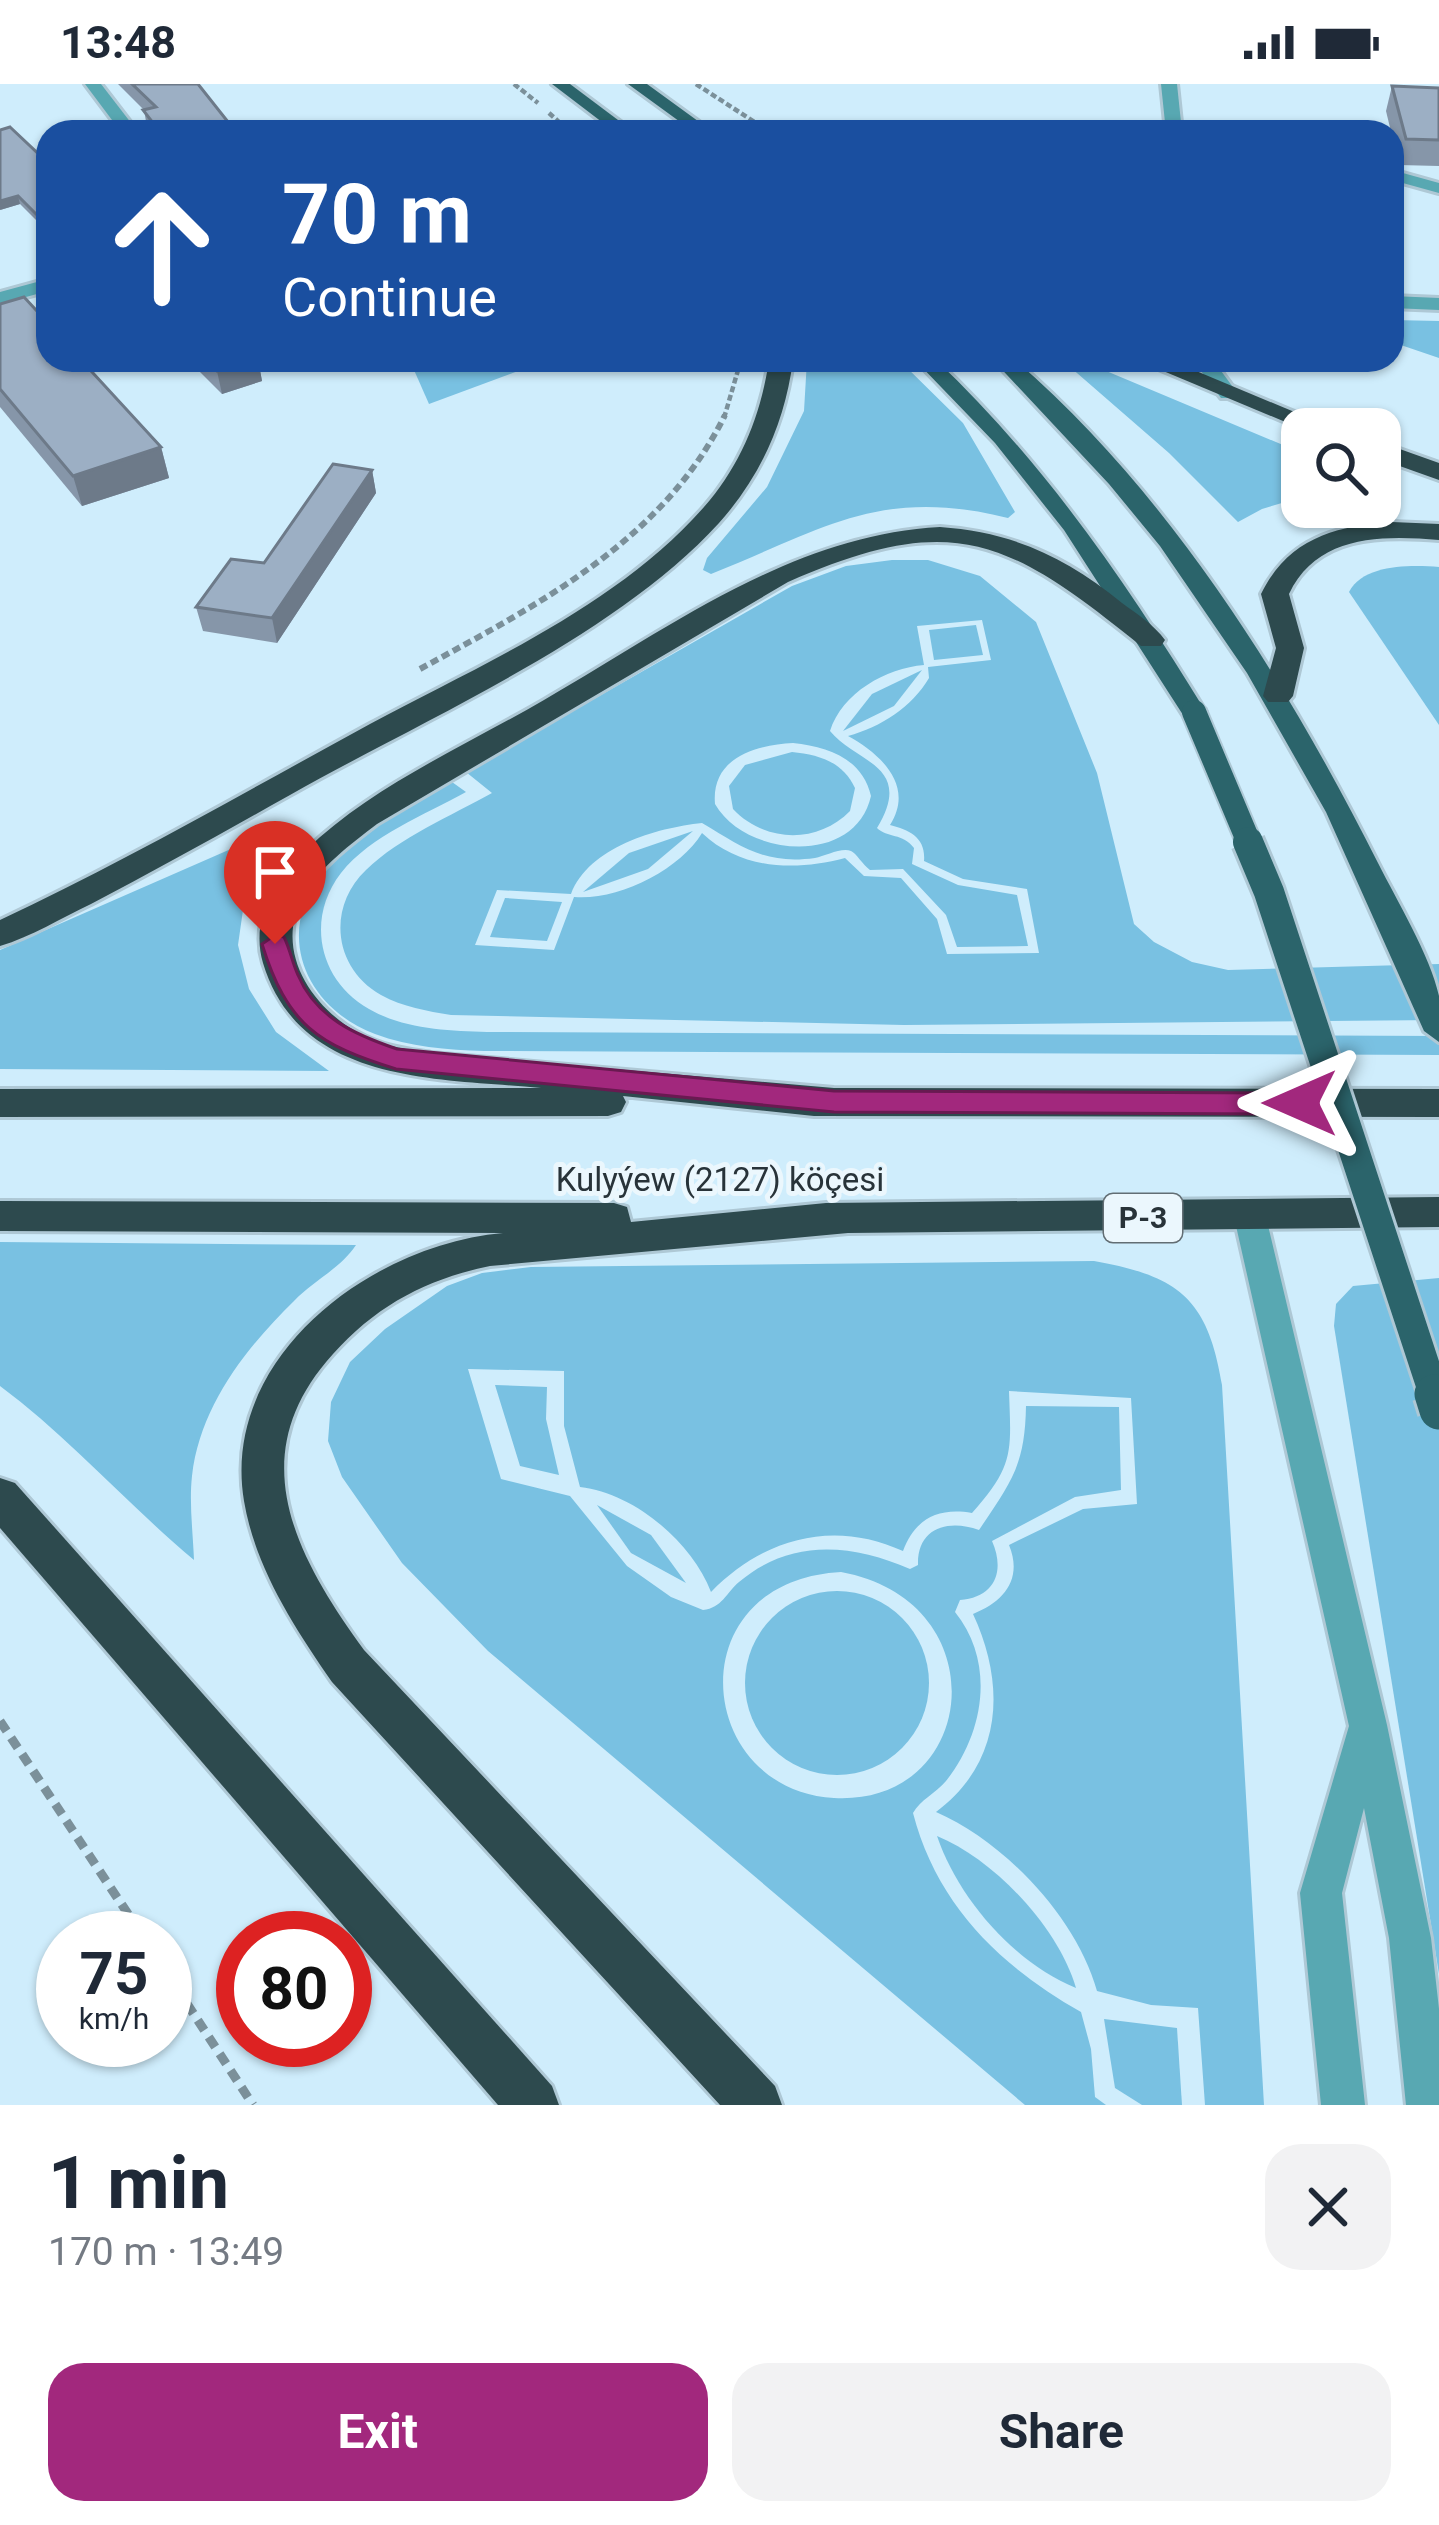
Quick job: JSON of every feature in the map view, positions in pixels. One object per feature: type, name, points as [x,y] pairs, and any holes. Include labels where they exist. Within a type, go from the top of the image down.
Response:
[{"type":"highway","points":[[0,934],[160,853],[555,635],[649,572],[695,532],[748,466],[769,420],[779,372]]},
{"type":"highway","points":[[1177,372],[1281,414]]},
{"type":"highway","points":[[1401,458],[1439,472]]},
{"type":"highway","points":[[1278,696],[1289,648],[1275,594],[1289,564],[1352,533],[1439,532]]},
{"type":"highway","points":[[834,1102],[439,1065],[358,1048],[317,1022],[287,982],[275,944],[276,922],[310,864],[366,817],[778,576],[842,549],[930,534],[1013,547],[1066,574],[1151,640]]},
{"type":"highway","points":[[0,1103],[1439,1103]]},
{"type":"highway","name":"Kulyýew (2127) köçesi","points":[[0,1216],[1250,1217],[1439,1212]]},
{"type":"highway","points":[[756,2105],[338,1652],[294,1584],[279,1545],[264,1480],[265,1438],[291,1376],[321,1337],[371,1298],[436,1262],[490,1250],[847,1218]]},
{"type":"highway","points":[[0,1497],[533,2105]]},
{"type":"main road","points":[[560,84],[610,120]]},
{"type":"main road","points":[[636,84],[688,120]]},
{"type":"main road","points":[[937,372],[1009,447],[1097,558],[1194,712],[1269,892],[1439,1410]]},
{"type":"main road","points":[[1015,372],[1077,432],[1180,553],[1278,696],[1392,914],[1439,1031]]},
{"type":"street","points":[[93,84],[121,120]]},
{"type":"street","points":[[1169,84],[1173,120]]},
{"type":"street","points":[[1404,178],[1439,188]]},
{"type":"street","points":[[0,298],[36,288]]},
{"type":"street","points":[[1404,303],[1439,304]]},
{"type":"street","points":[[1212,372],[1228,394]]},
{"type":"street","points":[[1250,1217],[1368,1725],[1409,1938],[1428,2105]]},
{"type":"street","points":[[1343,2105],[1321,1893],[1368,1725]]},
{"type":"path","points":[[696,84],[752,120]]},
{"type":"path","points":[[416,671],[567,583],[655,517],[714,443],[739,372]]},
{"type":"path","points":[[0,1721],[126,1911]]},
{"type":"path","points":[[192,2011],[254,2105]]},
{"type":"shaded area","points":[[1404,320],[1439,321],[1439,358],[1404,346]]},
{"type":"shaded area","points":[[415,372],[516,372],[429,404]]},
{"type":"shaded area","points":[[806,372],[911,372],[963,423],[1015,512],[1008,518],[963,509],[888,510],[821,528],[711,574],[703,570],[707,558],[767,487],[804,411]]},
{"type":"shaded area","points":[[1076,372],[1109,372],[1281,444],[1281,503],[1238,522],[1169,453]]},
{"type":"shaded area","points":[[928,560],[980,576],[1036,622],[1097,773],[1134,924],[1154,942],[1192,962],[1228,970],[1439,964],[1439,1020],[904,1025],[451,1015],[389,999],[353,969],[345,953],[341,919],[353,885],[394,847],[492,793],[466,772],[792,586],[846,566]],"holes":[[[982,620],[991,660],[928,667],[929,678],[905,707],[848,736],[891,773],[899,797],[890,825],[915,836],[924,861],[963,879],[1027,889],[1039,953],[947,954],[937,919],[901,878],[864,876],[845,858],[789,866],[751,861],[702,833],[679,859],[646,880],[609,894],[574,897],[554,950],[475,945],[497,890],[571,894],[580,878],[608,852],[645,835],[702,823],[767,856],[815,858],[847,850],[870,870],[903,869],[946,915],[957,947],[1028,946],[1017,895],[958,885],[912,864],[910,843],[877,828],[887,807],[886,778],[830,731],[844,705],[867,685],[895,671],[924,665],[917,626]],[[793,743],[842,757],[860,772],[871,796],[861,819],[844,835],[823,844],[773,843],[750,835],[715,804],[720,775],[738,757]]]},
{"type":"shaded area","points":[[1439,567],[1439,725],[1349,592],[1376,571]]},
{"type":"shaded area","points":[[976,625],[983,655],[934,660],[929,630]]},
{"type":"shaded area","points":[[922,670],[894,706],[843,731],[872,694]]},
{"type":"shaded area","points":[[792,752],[829,761],[855,788],[850,811],[807,834],[760,828],[733,809],[729,786],[745,765]]},
{"type":"shaded area","points":[[452,782],[466,792],[367,848],[341,873],[323,909],[323,947],[338,982],[369,1009],[411,1025],[487,1032],[1439,1036],[1439,1055],[484,1051],[388,1038],[350,1022],[314,987],[299,943],[300,919],[308,895],[336,857],[383,821]]},
{"type":"shaded area","points":[[693,831],[648,869],[583,892],[629,853]]},
{"type":"shaded area","points":[[265,834],[285,838],[243,910],[238,945],[249,989],[276,1032],[329,1071],[0,1069],[0,950]]},
{"type":"shaded area","points":[[505,898],[562,902],[547,941],[490,937]]},
{"type":"shaded area","points":[[0,1242],[356,1245],[259,1338],[215,1402],[192,1476],[194,1560],[0,1386]]},
{"type":"shaded area","points":[[1094,1261],[1148,1275],[1185,1296],[1208,1331],[1222,1385],[1264,2105],[1205,2105],[1198,2008],[1151,2005],[1097,1991],[1073,1936],[1035,1885],[987,1842],[936,1812],[975,1770],[992,1721],[991,1668],[973,1614],[994,1603],[1008,1588],[1014,1568],[1009,1545],[1083,1509],[1137,1504],[1131,1398],[1009,1391],[1007,1457],[996,1482],[972,1513],[949,1512],[929,1518],[914,1531],[903,1551],[851,1536],[801,1539],[754,1558],[711,1592],[690,1555],[659,1523],[621,1499],[580,1487],[564,1426],[564,1371],[468,1369],[501,1479],[570,1496],[627,1566],[671,1597],[703,1610],[719,1603],[759,1568],[801,1552],[866,1554],[910,1569],[918,1565],[923,1542],[937,1529],[957,1525],[979,1530],[1014,1472],[1023,1444],[1026,1406],[1119,1407],[1121,1490],[1075,1497],[992,1541],[998,1562],[994,1580],[982,1594],[960,1600],[955,1612],[968,1632],[980,1675],[976,1720],[959,1762],[913,1813],[938,1876],[976,1930],[1024,1974],[1081,2012],[1091,2049],[1095,2097],[1106,2105],[1025,2105],[488,1651],[402,1563],[342,1477],[328,1441],[331,1402],[350,1362],[385,1329],[447,1286],[482,1273],[531,1267]],"holes":[[[841,1572],[892,1590],[927,1621],[947,1658],[951,1699],[942,1738],[919,1770],[882,1792],[834,1798],[787,1786],[753,1761],[731,1725],[723,1685],[729,1645],[751,1610],[788,1584]]]},
{"type":"shaded area","points":[[1439,1278],[1439,1974],[1334,1326],[1336,1304],[1353,1286]]},
{"type":"shaded area","points":[[495,1385],[547,1387],[546,1419],[559,1475],[520,1466]]},
{"type":"shaded area","points":[[597,1505],[651,1535],[686,1583],[631,1553]]},
{"type":"shaded area","points":[[837,1591],[872,1598],[902,1618],[922,1648],[929,1683],[922,1718],[902,1748],[872,1768],[837,1775],[802,1768],[772,1748],[752,1718],[745,1683],[752,1648],[772,1618],[802,1598]]},
{"type":"shaded area","points":[[937,1836],[981,1861],[1021,1898],[1055,1942],[1076,1988],[1031,1962],[991,1926],[959,1882]]},
{"type":"shaded area","points":[[1104,2019],[1177,2028],[1182,2105],[1142,2105],[1115,2088]]},
{"type":"building","points":[[132,84],[198,84],[226,120],[151,120],[143,110],[156,107]]},
{"type":"building","points":[[1392,86],[1439,88],[1439,140],[1406,139]]},
{"type":"building","points":[[10,127],[36,152],[36,214],[18,196],[0,201],[0,130]]},
{"type":"building","points":[[24,297],[36,310],[36,372],[92,372],[161,447],[73,476],[0,389],[0,304]]},
{"type":"building","points":[[333,464],[372,470],[272,618],[196,607],[231,559],[264,563]]},
{"type":"route","points":[[275,944],[287,982],[317,1022],[339,1040],[396,1059],[834,1102],[1300,1103]]}]
